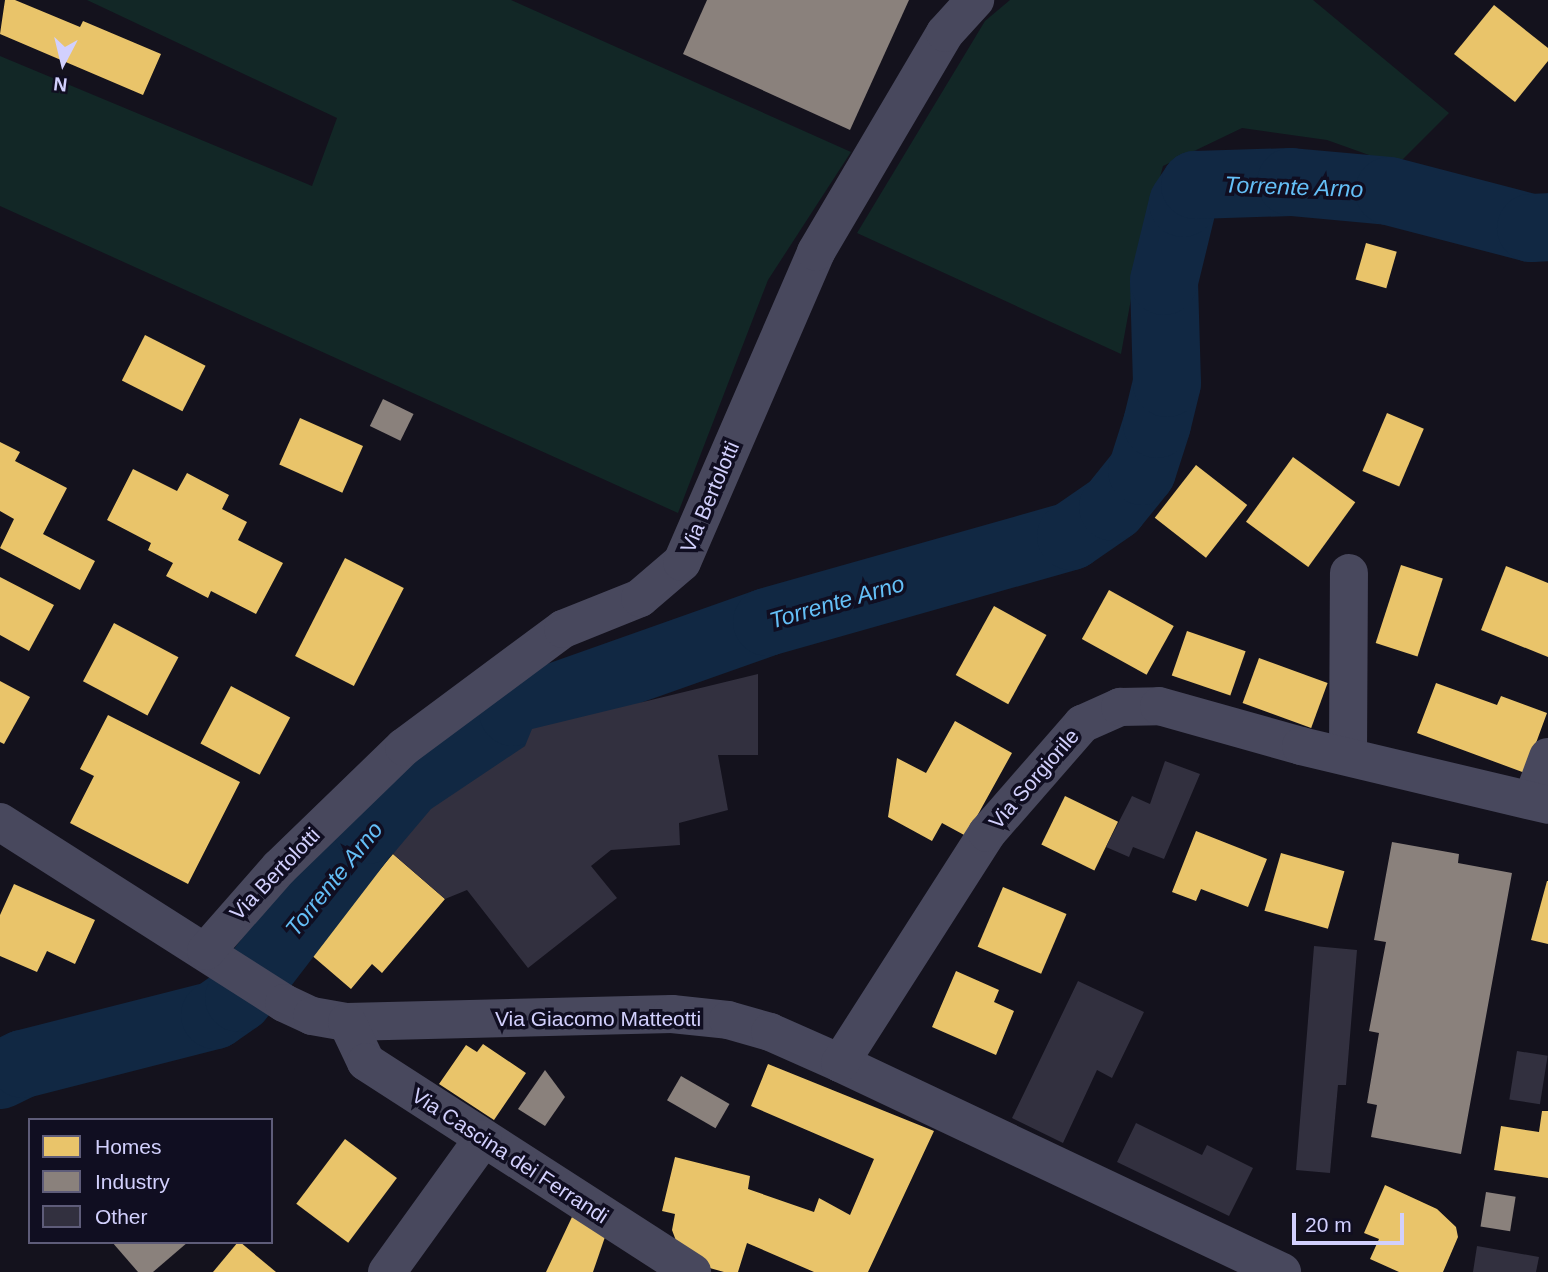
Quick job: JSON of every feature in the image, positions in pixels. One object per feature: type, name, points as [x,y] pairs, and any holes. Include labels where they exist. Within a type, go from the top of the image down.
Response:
[{"type":"street","name":"Via Bertolotti","points":[[215,958],[279,868],[404,747],[563,629],[640,598],[682,562],[816,252],[945,33],[975,0]]},
{"type":"street","points":[[1348,756],[1349,573]]},
{"type":"street","name":"Via Sorgiorile","points":[[840,1063],[987,833],[1082,724],[1120,707],[1159,706],[1540,803]]},
{"type":"street","points":[[1540,803],[1548,757]]},
{"type":"street","name":"Via Giacomo Matteotti","points":[[0,822],[284,1003],[313,1016],[347,1023],[673,1014],[728,1020],[770,1032],[840,1063],[1270,1270]]},
{"type":"street","name":"Via Cascina dei Ferrandi","points":[[347,1023],[366,1062],[692,1272]]},
{"type":"street","points":[[387,1272],[483,1139]]},
{"type":"green space","points":[[87,0],[511,0],[851,152],[768,280],[678,513],[0,206],[0,56],[312,186],[337,118]]},
{"type":"green space","points":[[1010,0],[1313,0],[1449,113],[1397,165],[1327,140],[1242,128],[1163,166],[1139,255],[1121,354],[857,233],[985,21]]},
{"type":"building: Homes","points":[[5,0],[15,0],[80,27],[83,21],[161,54],[143,95],[0,34]]},
{"type":"building: Homes","points":[[1494,5],[1548,48],[1548,61],[1515,102],[1454,54]]},
{"type":"building: Homes","points":[[1366,243],[1397,252],[1386,288],[1356,280]]},
{"type":"building: Homes","points":[[145,335],[206,366],[182,411],[122,380]]},
{"type":"building: Homes","points":[[1387,413],[1424,429],[1399,487],[1362,471]]},
{"type":"building: Homes","points":[[300,418],[363,446],[342,493],[279,465]]},
{"type":"building: Homes","points":[[0,442],[20,452],[15,461],[67,488],[43,534],[95,561],[80,590],[0,548],[14,519],[0,511]]},
{"type":"building: Homes","points":[[1293,457],[1355,502],[1308,567],[1246,522]]},
{"type":"building: Homes","points":[[1196,465],[1247,505],[1206,558],[1155,518]]},
{"type":"building: Homes","points":[[133,469],[177,491],[187,473],[229,495],[222,509],[247,522],[238,540],[283,563],[256,614],[211,591],[208,598],[166,576],[173,563],[148,550],[151,543],[107,520]]},
{"type":"building: Homes","points":[[345,558],[404,588],[354,686],[295,656]]},
{"type":"building: Homes","points":[[1401,565],[1443,579],[1418,657],[1376,643]]},
{"type":"building: Homes","points":[[1506,566],[1548,583],[1548,657],[1481,630]]},
{"type":"building: Homes","points":[[0,577],[54,605],[29,651],[0,635]]},
{"type":"building: Homes","points":[[1109,590],[1174,626],[1147,675],[1082,639]]},
{"type":"building: Homes","points":[[994,606],[1046,635],[1008,704],[956,675]]},
{"type":"building: Homes","points":[[114,623],[178,657],[147,716],[83,681]]},
{"type":"building: Homes","points":[[1187,631],[1246,651],[1230,696],[1172,675]]},
{"type":"building: Homes","points":[[1259,658],[1328,683],[1311,728],[1243,703]]},
{"type":"building: Homes","points":[[0,681],[30,697],[4,744],[0,742]]},
{"type":"building: Homes","points":[[1436,683],[1497,705],[1501,696],[1547,713],[1525,773],[1417,733]]},
{"type":"building: Homes","points":[[231,686],[290,717],[260,775],[200,743]]},
{"type":"building: Homes","points":[[108,715],[240,782],[188,884],[70,823],[94,776],[80,769]]},
{"type":"building: Homes","points":[[955,721],[1012,753],[966,836],[942,823],[932,841],[888,817],[897,758],[926,773]]},
{"type":"building: Homes","points":[[1065,796],[1118,822],[1094,870],[1041,845]]},
{"type":"building: Homes","points":[[1196,831],[1267,859],[1248,907],[1201,889],[1196,901],[1172,892]]},
{"type":"building: Homes","points":[[1281,853],[1344,871],[1328,929],[1264,911]]},
{"type":"building: Homes","points":[[393,854],[445,899],[382,973],[372,964],[351,989],[309,953]]},
{"type":"building: Homes","points":[[1548,881],[1548,944],[1531,940]]},
{"type":"building: Homes","points":[[14,884],[95,920],[75,964],[47,951],[37,972],[0,956],[0,915]]},
{"type":"building: Homes","points":[[1003,887],[1067,914],[1041,974],[978,947]]},
{"type":"building: Homes","points":[[956,971],[999,990],[994,1002],[1014,1011],[996,1055],[932,1027]]},
{"type":"building: Homes","points":[[483,1044],[526,1073],[494,1120],[439,1084],[466,1045],[477,1052]]},
{"type":"building: Homes","points":[[768,1064],[934,1131],[868,1272],[814,1272],[747,1243],[738,1272],[724,1272],[699,1265],[678,1246],[672,1230],[675,1214],[662,1211],[675,1157],[750,1176],[748,1189],[814,1212],[819,1198],[850,1215],[874,1159],[751,1106]]},
{"type":"building: Homes","points":[[1542,1111],[1548,1111],[1548,1178],[1494,1170],[1501,1126],[1539,1132]]},
{"type":"building: Homes","points":[[345,1139],[397,1178],[348,1243],[296,1204]]},
{"type":"building: Homes","points":[[1385,1185],[1437,1209],[1456,1227],[1458,1237],[1443,1272],[1399,1272],[1370,1259],[1379,1239],[1364,1233]]},
{"type":"building: Homes","points":[[572,1217],[606,1234],[593,1272],[546,1272]]},
{"type":"building: Homes","points":[[236,1244],[242,1244],[276,1272],[213,1272]]},
{"type":"building: Industry","points":[[707,0],[909,0],[850,130],[683,54]]},
{"type":"building: Industry","points":[[383,399],[414,414],[400,441],[370,426]]},
{"type":"building: Industry","points":[[1392,842],[1459,854],[1458,863],[1512,873],[1461,1154],[1371,1137],[1377,1105],[1367,1103],[1379,1033],[1369,1031],[1386,942],[1374,940]]},
{"type":"building: Industry","points":[[545,1070],[565,1097],[545,1126],[518,1109]]},
{"type":"building: Industry","points":[[681,1076],[729,1104],[715,1128],[667,1100]]},
{"type":"building: Industry","points":[[1486,1192],[1516,1197],[1510,1231],[1481,1227]]},
{"type":"building: Industry","points":[[114,1244],[186,1244],[153,1272],[138,1272]]},
{"type":"building: Other","points":[[758,674],[758,755],[718,755],[728,810],[679,823],[680,845],[611,850],[591,866],[617,898],[528,968],[467,890],[445,899],[393,854],[431,809],[525,746],[532,729]]},
{"type":"building: Other","points":[[1165,761],[1200,774],[1164,859],[1133,847],[1129,857],[1106,847],[1132,796],[1150,804]]},
{"type":"building: Other","points":[[1314,946],[1357,950],[1346,1085],[1338,1085],[1330,1173],[1296,1170]]},
{"type":"building: Other","points":[[1078,981],[1144,1012],[1112,1078],[1097,1070],[1063,1143],[1012,1118]]},
{"type":"building: Other","points":[[1517,1051],[1548,1056],[1540,1104],[1509,1099]]},
{"type":"building: Other","points":[[1136,1123],[1202,1155],[1207,1145],[1253,1168],[1229,1216],[1117,1162]]},
{"type":"building: Other","points":[[1477,1246],[1539,1257],[1536,1272],[1473,1272]]},
{"type":"waterway","name":"Torrente Arno","points":[[0,1075],[23,1064],[215,1015],[239,998],[368,830],[513,712],[767,622],[1071,536],[1113,507],[1142,471],[1157,424],[1167,383],[1164,281],[1183,203],[1195,185],[1291,182],[1389,191],[1531,228],[1548,227]]}]
